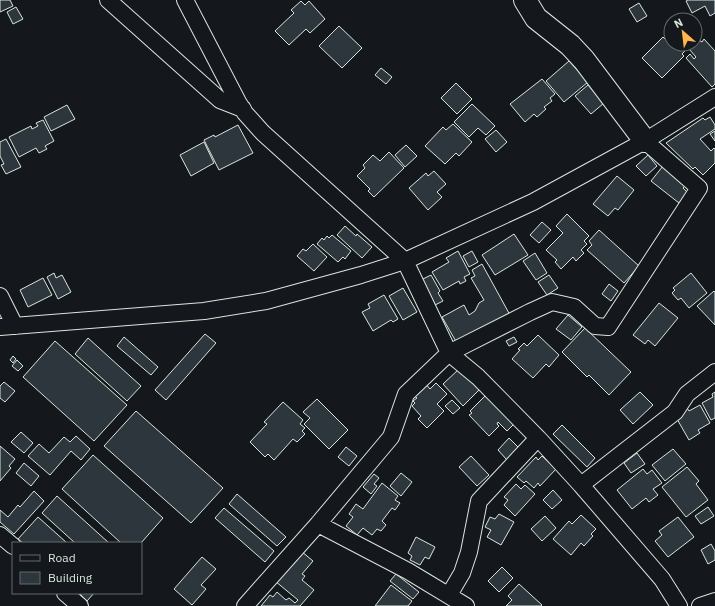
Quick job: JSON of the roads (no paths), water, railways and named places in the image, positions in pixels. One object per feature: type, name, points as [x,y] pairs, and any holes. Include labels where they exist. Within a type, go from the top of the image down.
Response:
[{"type":"street","points":[[108,0],[220,100],[243,109]]},
{"type":"street","points":[[185,0],[243,109],[263,133],[405,261],[449,353],[478,377],[538,438],[581,485],[662,580],[679,606]]},
{"type":"street","points":[[245,606],[318,524],[391,437],[406,394],[449,353],[552,302],[574,307],[595,326],[608,327],[699,188],[645,142],[584,60],[570,46],[536,18],[525,0]]},
{"type":"street","points":[[0,296],[8,326],[204,311],[266,301],[361,275],[405,261],[533,202],[645,142],[715,97]]},
{"type":"street","points":[[581,485],[675,412],[687,394],[715,372]]},
{"type":"street","points":[[449,595],[462,573],[469,552],[478,501],[538,438]]},
{"type":"street","points":[[318,524],[408,571],[466,606]]},
{"type":"street","points":[[0,535],[12,545]]},
{"type":"street","points":[[66,594],[80,606]]},
{"type":"street","points":[[700,606],[715,602]]}]
